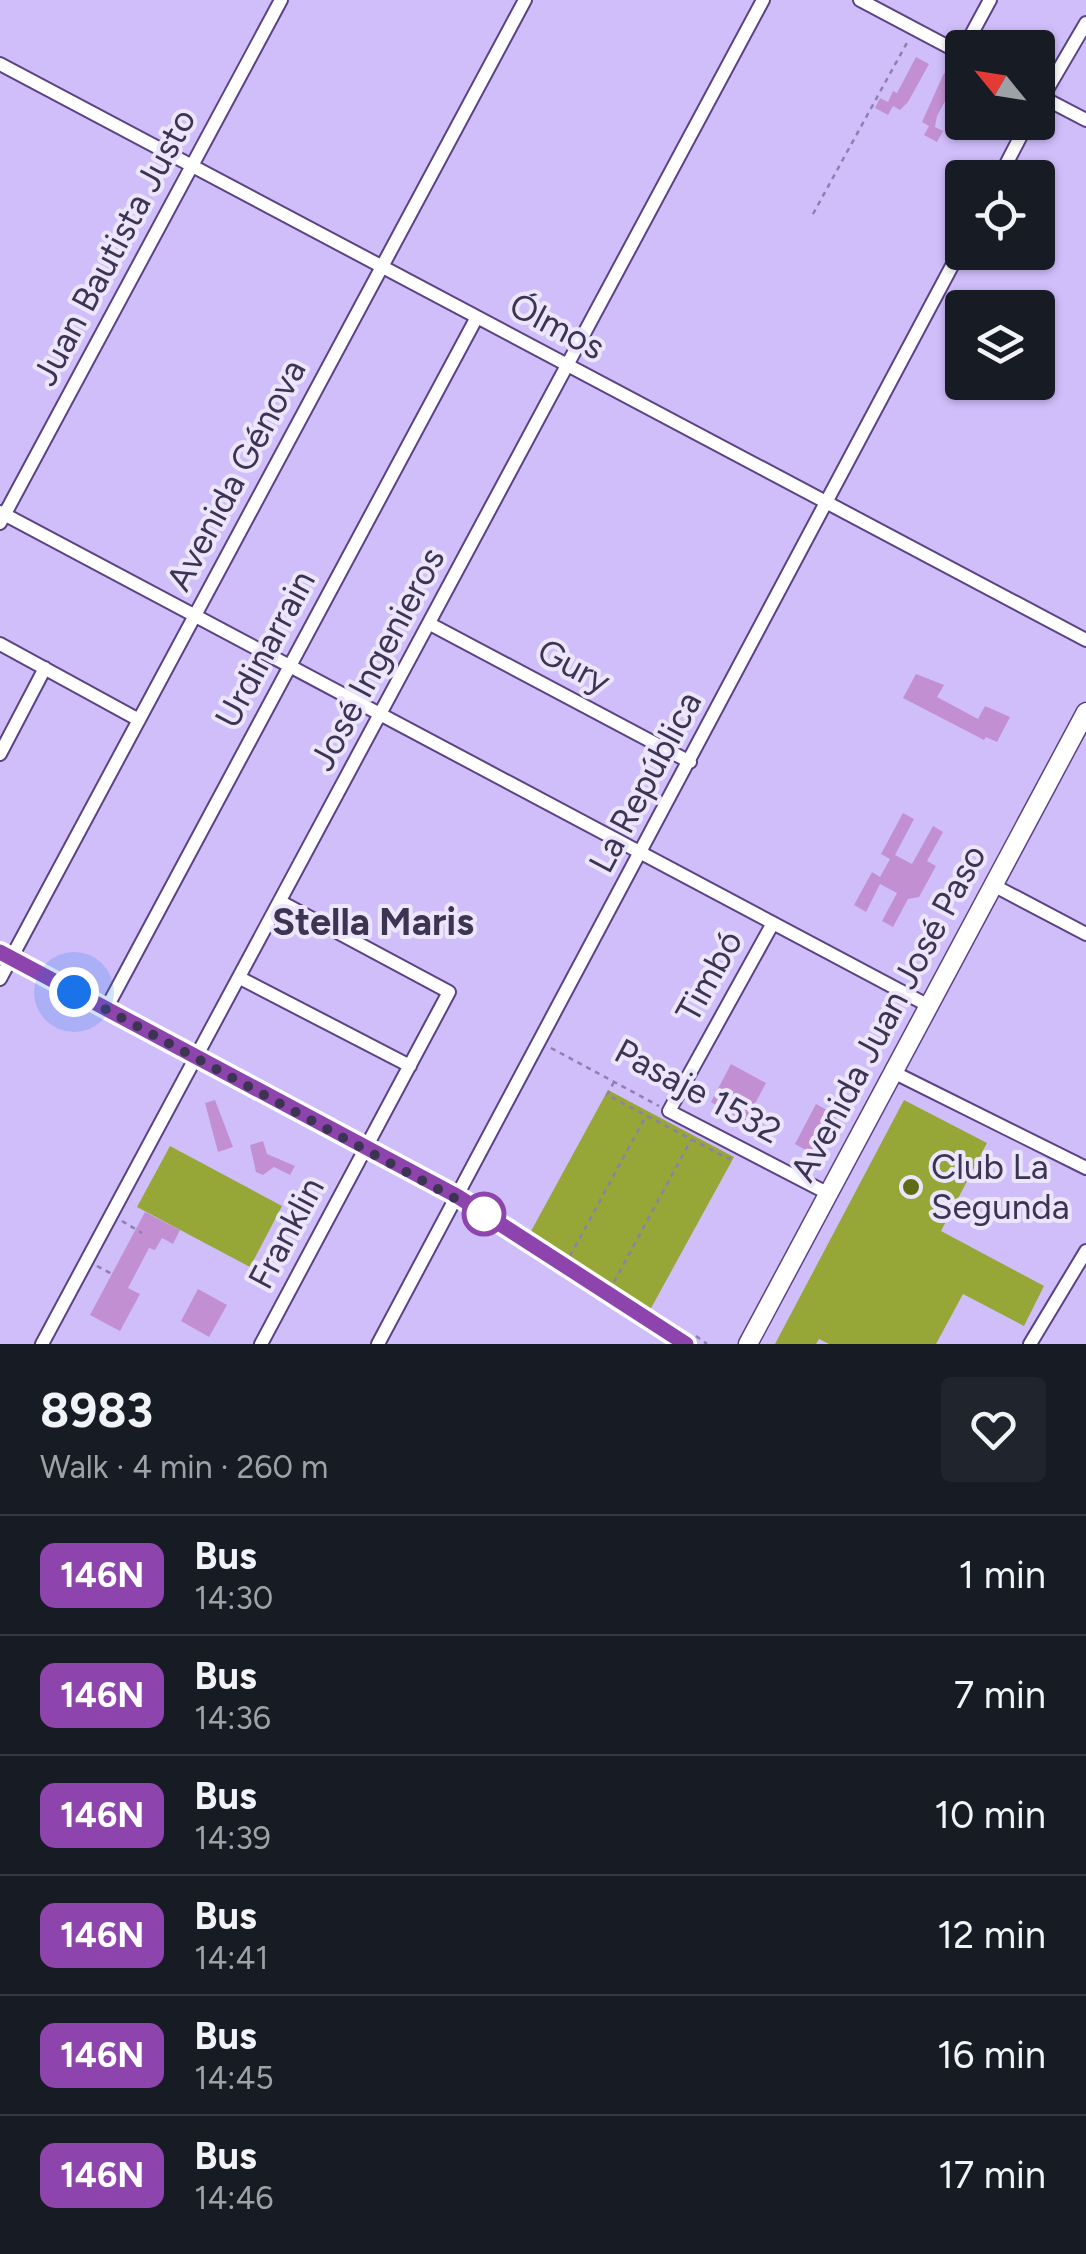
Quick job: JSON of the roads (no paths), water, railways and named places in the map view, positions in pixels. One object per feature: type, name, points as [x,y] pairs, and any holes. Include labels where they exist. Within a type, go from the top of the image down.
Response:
[{"type":"main road","name":"Avenida Juan José Paso","points":[[748,1344],[993,885],[1079,742],[1086,712]]},
{"type":"street","name":"Juan Bautista Justo","points":[[2,516],[281,0]]},
{"type":"street","name":"Avenida Génova","points":[[0,979],[6,955],[139,720],[526,0]]},
{"type":"street","name":"José Ingenieros","points":[[42,1344],[763,0]]},
{"type":"street","points":[[860,0],[945,43]]},
{"type":"street","points":[[974,30],[990,0]]},
{"type":"street","points":[[1055,73],[1086,23]]},
{"type":"street","name":"Ólmos","points":[[0,64],[1086,640]]},
{"type":"street","points":[[1055,106],[1086,120]]},
{"type":"street","name":"La República","points":[[378,1344],[950,270]]},
{"type":"street","name":"Urdinarrain","points":[[106,1009],[477,317]]},
{"type":"street","points":[[2,516],[929,1006]]},
{"type":"street","name":"Gury","points":[[430,624],[690,762]]},
{"type":"street","points":[[0,644],[139,720]]},
{"type":"street","points":[[0,754],[45,668]]},
{"type":"street","points":[[993,885],[1086,934]]},
{"type":"street","name":"Franklin","points":[[261,1344],[449,992],[281,902]]},
{"type":"street","name":"Timbó","points":[[669,1111],[773,923]]},
{"type":"street","points":[[6,955],[457,1196],[686,1344]]},
{"type":"street","points":[[240,978],[410,1066]]},
{"type":"street","points":[[894,1072],[1086,1168]]},
{"type":"street","name":"Pasaje 1532","points":[[669,1111],[828,1194]]},
{"type":"street","points":[[1030,1344],[1086,1251]]},
{"type":"place","name":"Club La Segunda","points":[[911,1187]]},
{"type":"district","name":"Stella Maris","points":[[373,922]]}]
